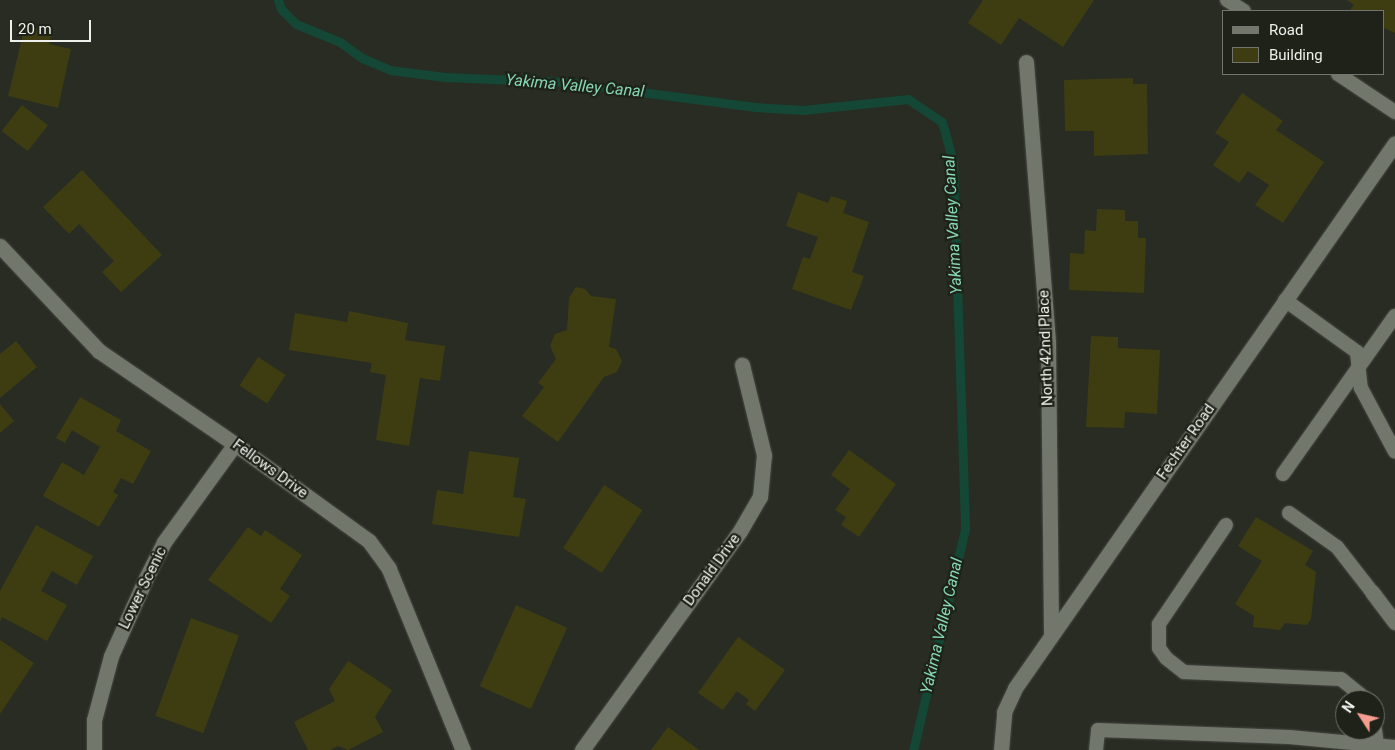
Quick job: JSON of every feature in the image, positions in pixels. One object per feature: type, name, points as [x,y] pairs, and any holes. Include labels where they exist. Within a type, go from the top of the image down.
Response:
[{"type":"street","name":"North 42nd Place","points":[[1026,62],[1048,342],[1052,635]]},
{"type":"street","name":"Fechter Road","points":[[1000,750],[1004,712],[1015,688],[1395,143]]},
{"type":"street","name":"Fellows Drive","points":[[0,246],[99,351],[235,444],[369,541],[389,569],[404,602],[463,750]]},
{"type":"street","name":"Donald Drive","points":[[582,750],[740,531],[760,498],[764,455],[742,365]]},
{"type":"street","name":"Lower Scenic","points":[[94,750],[94,720],[111,656],[146,578],[164,542],[235,444]]},
{"type":"street","points":[[1372,592],[1395,622]]},
{"type":"lane","points":[[1227,0],[1242,10]]},
{"type":"lane","points":[[1340,75],[1395,112]]},
{"type":"lane","points":[[1285,300],[1357,352],[1361,388],[1395,452]]},
{"type":"lane","points":[[1282,474],[1395,316]]},
{"type":"lane","points":[[1288,513],[1337,548],[1372,592]]},
{"type":"lane","points":[[1226,525],[1158,624],[1157,642],[1166,658],[1184,672],[1341,679],[1355,690]]},
{"type":"lane","points":[[1096,750],[1098,730],[1340,746],[1377,745],[1395,747]]},
{"type":"lane","points":[[1376,740],[1377,745]]},
{"type":"building","points":[[983,0],[1094,0],[1063,47],[1019,18],[1001,45],[968,23]]},
{"type":"building","points":[[1347,0],[1395,0],[1395,33],[1385,28],[1385,10],[1350,10],[1354,5]]},
{"type":"building","points":[[25,26],[52,32],[49,44],[71,49],[58,108],[8,96]]},
{"type":"building","points":[[1133,78],[1133,84],[1147,84],[1148,154],[1094,156],[1094,131],[1065,131],[1064,80]]},
{"type":"building","points":[[1242,93],[1283,121],[1276,130],[1324,162],[1283,223],[1255,205],[1269,185],[1248,171],[1239,183],[1213,165],[1229,142],[1215,133]]},
{"type":"building","points":[[22,105],[48,125],[28,151],[2,131]]},
{"type":"building","points":[[82,170],[162,255],[121,292],[102,272],[114,261],[79,224],[69,234],[43,207]]},
{"type":"building","points":[[798,192],[828,203],[831,196],[847,201],[843,213],[869,222],[852,272],[864,276],[851,310],[792,289],[803,257],[810,259],[818,237],[786,226]]},
{"type":"building","points":[[1097,209],[1125,210],[1125,221],[1138,221],[1138,238],[1146,238],[1144,293],[1069,290],[1070,253],[1084,254],[1085,230],[1096,231]]},
{"type":"building","points":[[576,287],[585,289],[591,296],[616,299],[609,347],[616,349],[622,361],[617,372],[604,377],[558,442],[522,416],[544,387],[538,383],[556,359],[550,346],[555,334],[567,330],[569,298]]},
{"type":"building","points":[[349,311],[408,323],[405,340],[445,346],[440,381],[420,378],[409,446],[376,440],[386,375],[370,372],[372,363],[289,350],[295,313],[347,322]]},
{"type":"building","points":[[1091,336],[1118,337],[1118,348],[1160,350],[1157,414],[1125,412],[1124,428],[1086,427]]},
{"type":"building","points":[[16,341],[37,367],[0,398],[0,354]]},
{"type":"building","points":[[258,357],[286,375],[267,403],[239,386]]},
{"type":"building","points":[[80,397],[121,420],[116,431],[151,451],[133,484],[121,478],[113,492],[118,495],[99,527],[43,496],[62,462],[84,475],[100,447],[72,430],[65,443],[56,438]]},
{"type":"building","points":[[0,404],[14,421],[0,433]]},
{"type":"building","points":[[849,450],[896,484],[859,537],[841,525],[846,517],[835,510],[850,489],[831,475]]},
{"type":"building","points":[[469,451],[519,458],[513,497],[526,499],[519,537],[432,524],[437,490],[463,494]]},
{"type":"building","points":[[604,485],[643,510],[602,573],[563,548]]},
{"type":"building","points":[[1256,517],[1313,551],[1305,565],[1316,572],[1311,619],[1307,625],[1285,623],[1280,630],[1253,627],[1254,616],[1235,604],[1262,561],[1238,546]]},
{"type":"building","points":[[36,525],[93,556],[77,585],[52,571],[41,591],[67,605],[47,641],[2,617],[0,622],[0,591]]},
{"type":"building","points":[[248,527],[261,536],[265,530],[302,555],[280,589],[290,596],[271,623],[208,580]]},
{"type":"building","points":[[516,605],[567,628],[531,709],[480,686]]},
{"type":"building","points":[[191,618],[239,635],[203,733],[155,716]]},
{"type":"building","points":[[738,637],[785,670],[755,711],[746,704],[749,700],[737,691],[723,710],[698,693]]},
{"type":"building","points":[[0,640],[34,663],[0,714]]},
{"type":"building","points":[[348,661],[392,690],[375,717],[383,732],[348,750],[338,746],[330,750],[308,750],[294,722],[335,701],[329,689]]},
{"type":"building","points":[[668,727],[699,750],[651,750]]},
{"type":"waterway","name":"Yakima Valley Canal","points":[[278,0],[281,9],[296,24],[340,42],[362,58],[390,70],[445,77],[565,82],[755,107],[803,110],[908,99],[942,122],[953,162],[965,529],[913,750]]}]
